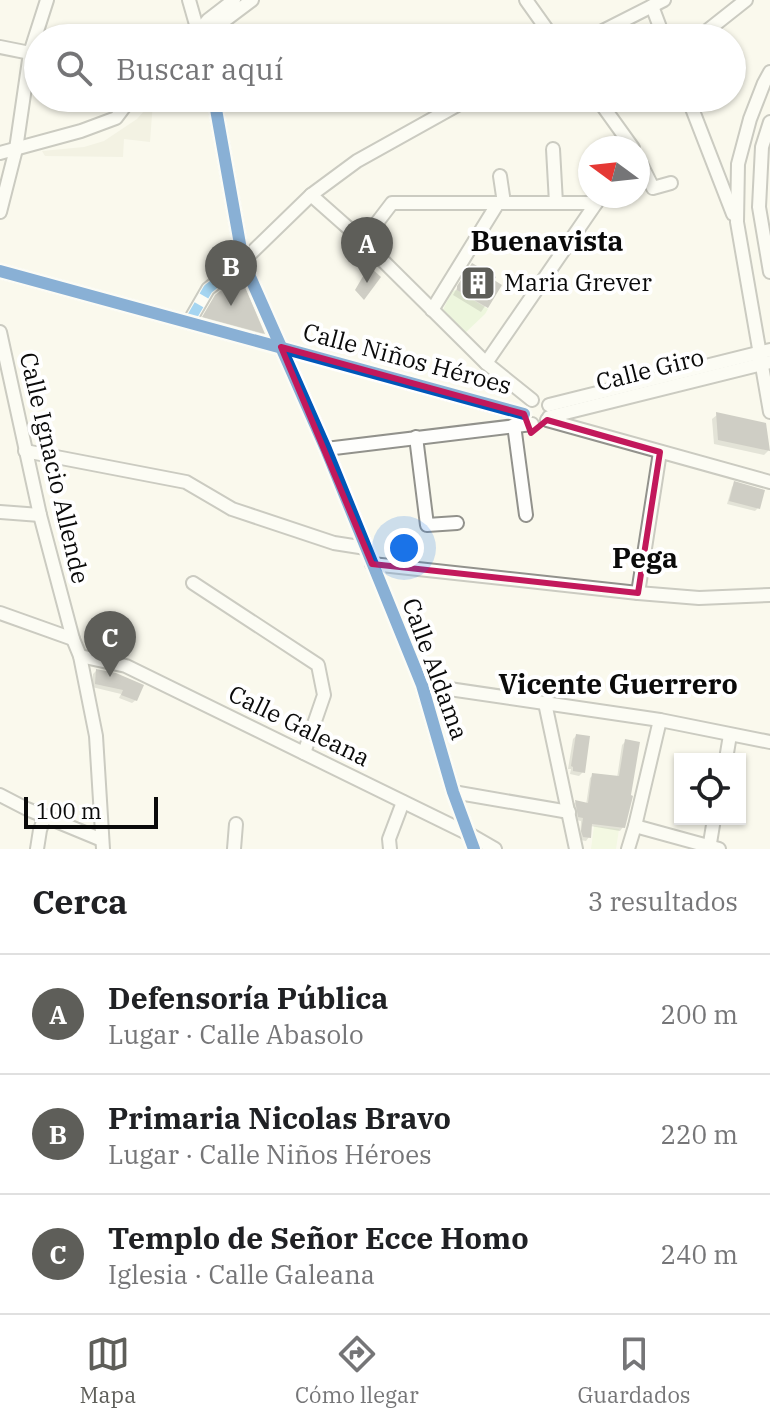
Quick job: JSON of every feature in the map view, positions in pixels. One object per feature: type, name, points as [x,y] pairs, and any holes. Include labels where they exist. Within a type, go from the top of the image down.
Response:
[{"type":"street","points":[[41,24],[47,0]]},
{"type":"street","points":[[189,0],[193,24]]},
{"type":"street","points":[[205,24],[234,0]]},
{"type":"street","points":[[220,24],[252,0]]},
{"type":"street","points":[[526,0],[543,24]]},
{"type":"street","points":[[716,24],[746,0]]},
{"type":"street","points":[[617,24],[658,3],[662,24]]},
{"type":"street","points":[[0,47],[24,52]]},
{"type":"street","points":[[737,222],[738,164],[750,119],[770,72]]},
{"type":"street","points":[[0,212],[24,107]]},
{"type":"street","points":[[0,153],[81,131],[116,118],[120,112]]},
{"type":"street","name":"Calle Aldama","points":[[214,112],[243,261],[326,449],[422,685],[453,792],[474,849]]},
{"type":"street","points":[[189,322],[208,289],[243,261],[311,195],[357,161],[445,112]]},
{"type":"street","points":[[607,112],[624,136]]},
{"type":"street","points":[[694,112],[737,222],[765,358],[770,412]]},
{"type":"street","points":[[770,122],[762,147],[759,207],[770,272]]},
{"type":"street","points":[[553,149],[556,203]]},
{"type":"street","points":[[432,310],[501,203],[500,176]]},
{"type":"street","points":[[650,182],[653,188],[671,183]]},
{"type":"street","points":[[311,195],[363,241],[486,363],[532,400]]},
{"type":"street","points":[[363,241],[392,203],[578,201]]},
{"type":"street","points":[[486,363],[593,208]]},
{"type":"street","name":"Calle Niños Héroes","points":[[0,271],[281,347],[528,419]]},
{"type":"street","name":"Calle Ignacio Allende","points":[[0,332],[40,515],[80,656],[96,736],[102,844]]},
{"type":"street","name":"Calle Giro","points":[[549,414],[765,358]]},
{"type":"street","points":[[528,419],[526,405],[540,399],[549,414],[660,452],[770,482]]},
{"type":"street","points":[[326,449],[514,425],[528,419],[540,425],[549,414]]},
{"type":"street","points":[[514,425],[526,515]]},
{"type":"street","points":[[416,437],[427,525],[457,523]]},
{"type":"street","points":[[25,451],[186,482],[232,509],[334,543],[366,548]]},
{"type":"street","points":[[638,593],[660,452]]},
{"type":"street","points":[[0,512],[40,515]]},
{"type":"street","points":[[372,564],[699,598],[770,595]]},
{"type":"street","points":[[193,583],[318,665],[324,695],[304,753]]},
{"type":"street","points":[[0,613],[73,639]]},
{"type":"street","name":"Calle Galeana","points":[[80,656],[126,666],[495,849]]},
{"type":"street","points":[[422,685],[660,720],[770,742]]},
{"type":"street","points":[[545,703],[576,849]]},
{"type":"street","points":[[628,849],[660,720]]},
{"type":"street","points":[[727,753],[730,735]]},
{"type":"street","points":[[453,792],[569,812]]},
{"type":"street","points":[[0,795],[102,844]]},
{"type":"street","points":[[390,849],[389,839],[403,802]]},
{"type":"street","points":[[37,849],[45,816]]},
{"type":"street","points":[[234,849],[236,824]]},
{"type":"street","points":[[635,826],[712,848],[714,825]]},
{"type":"highlighted area","points":[[281,347],[524,414],[531,433],[547,420],[660,452],[638,593],[372,564]]},
{"type":"green space","points":[[457,290],[488,309],[464,334],[441,314],[452,291]]},
{"type":"green space","points":[[594,826],[619,829],[616,849],[591,849]]},
{"type":"shaded area","points":[[143,112],[152,112],[150,142],[124,139],[123,157],[45,156],[42,151],[84,147],[104,141]]},
{"type":"building","name":"Maria Grever","points":[[472,263],[496,277],[494,280],[502,285],[488,308],[457,290]]},
{"type":"building","points":[[369,266],[381,277],[364,300],[355,290]]},
{"type":"building","points":[[240,275],[265,334],[202,317],[215,295]]},
{"type":"building","points":[[716,412],[766,423],[770,451],[718,440]]},
{"type":"building","points":[[734,481],[765,490],[760,509],[729,501]]},
{"type":"building","points":[[96,669],[116,673],[144,685],[137,701],[121,695],[123,690],[95,684]]},
{"type":"building","points":[[576,734],[590,736],[585,773],[573,771],[571,766]]},
{"type":"building","points":[[625,739],[640,742],[625,828],[592,824],[591,838],[583,837],[583,818],[578,817],[575,800],[588,803],[592,773],[619,776]]},
{"type":"marked path","points":[[189,322],[208,289],[243,261]]},
{"type":"cycle path","points":[[216,112],[243,261],[326,449],[422,685],[453,792],[474,849]]},
{"type":"cycle path","points":[[0,271],[524,414]]},
{"type":"place","name":"Defensoría Pública","points":[[367,283]]},
{"type":"place","name":"Maria Grever","points":[[478,283]]},
{"type":"place","name":"Primaria Nicolas Bravo","points":[[231,306]]},
{"type":"place","name":"Templo de Señor Ecce Homo","points":[[110,677]]},
{"type":"district","name":"Buenavista","points":[[547,241]]},
{"type":"district","name":"Pega","points":[[645,558]]},
{"type":"district","name":"Vicente Guerrero","points":[[618,684]]}]
